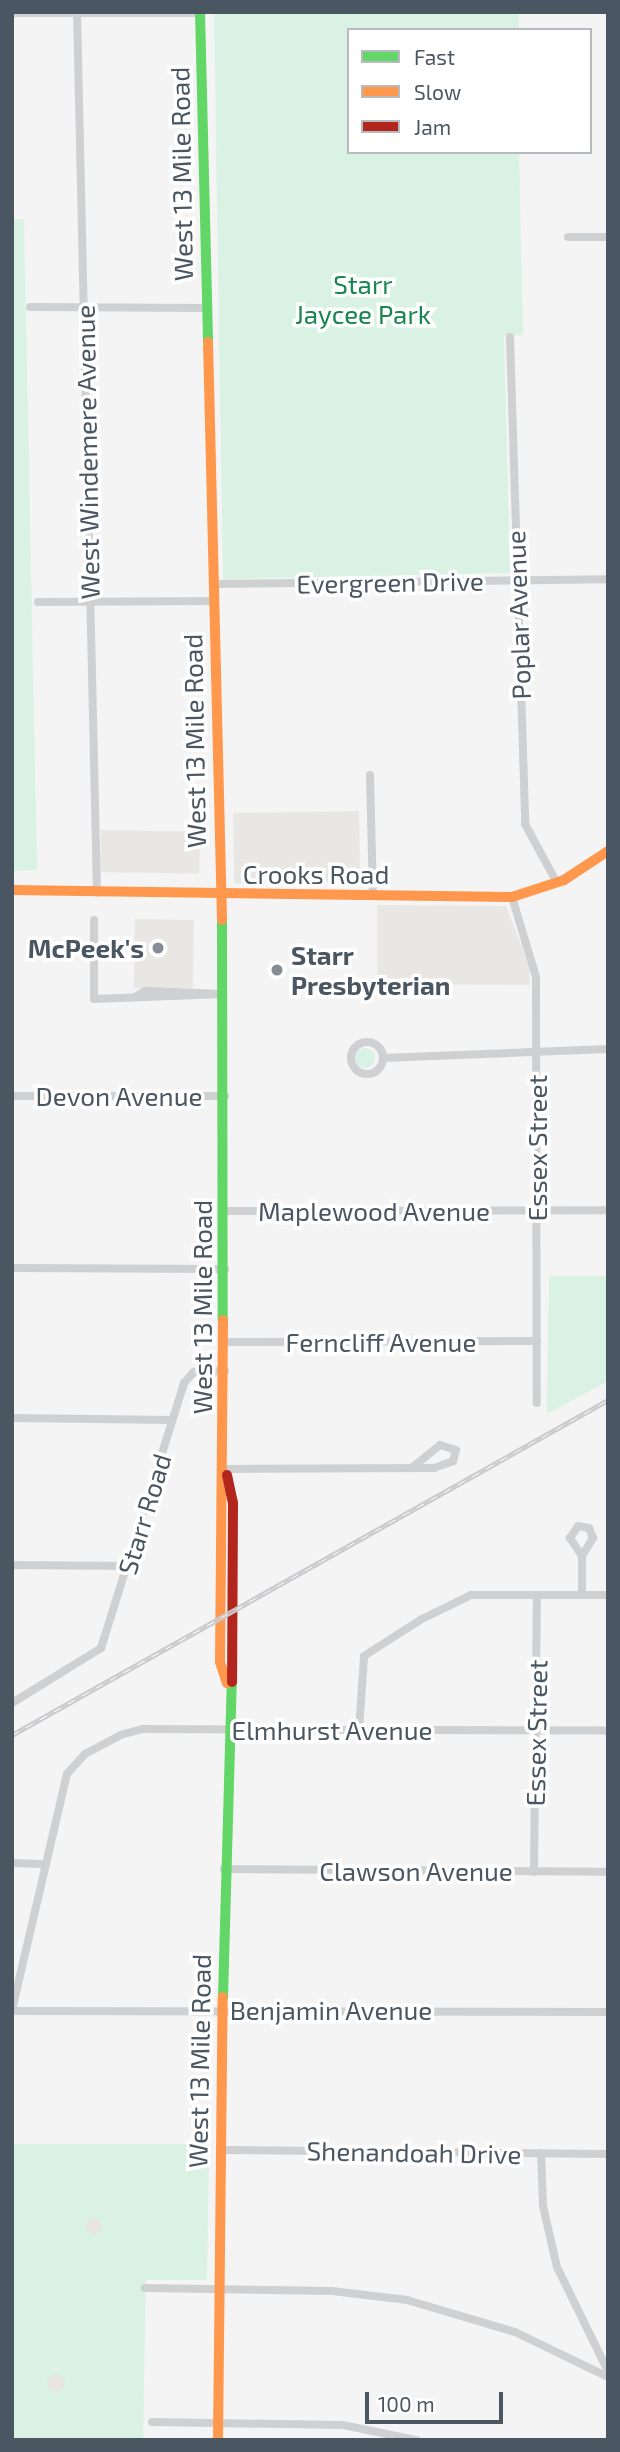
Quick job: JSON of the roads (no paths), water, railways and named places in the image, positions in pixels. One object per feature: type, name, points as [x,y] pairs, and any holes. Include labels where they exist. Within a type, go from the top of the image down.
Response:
[{"type":"main road","name":"West 13 Mile Road","points":[[200,13],[225,1096],[225,1469],[233,1503],[234,1662],[226,1683],[218,2440]]},
{"type":"main road","name":"Crooks Road","points":[[12,890],[219,897],[512,897],[557,883],[608,851]]},
{"type":"street","points":[[12,13],[200,13]]},
{"type":"street","name":"West Windemere Avenue","points":[[77,13],[97,892]]},
{"type":"street","points":[[568,237],[608,237]]},
{"type":"street","points":[[30,307],[207,307]]},
{"type":"street","name":"Poplar Avenue","points":[[510,337],[525,824],[557,883]]},
{"type":"street","name":"Evergreen Drive","points":[[214,584],[608,579]]},
{"type":"street","points":[[38,602],[214,601]]},
{"type":"street","points":[[370,775],[373,896]]},
{"type":"street","name":"Essex Street","points":[[512,897],[536,970],[537,1402]]},
{"type":"street","points":[[94,920],[94,999],[135,998],[145,991],[222,994]]},
{"type":"street","points":[[383,1058],[367,1042],[351,1058],[367,1074],[383,1058],[608,1049]]},
{"type":"street","name":"Devon Avenue","points":[[12,1096],[225,1096]]},
{"type":"street","name":"Maplewood Avenue","points":[[225,1211],[608,1210]]},
{"type":"street","points":[[12,1268],[225,1269]]},
{"type":"street","name":"Ferncliff Avenue","points":[[225,1342],[537,1341]]},
{"type":"street","name":"Starr Road","points":[[12,1703],[101,1648],[188,1376],[225,1371]]},
{"type":"street","points":[[12,1418],[172,1420]]},
{"type":"street","points":[[225,1469],[413,1467],[443,1466],[456,1458],[456,1450],[440,1445],[413,1467]]},
{"type":"street","points":[[582,1556],[582,1594]]},
{"type":"street","points":[[12,1565],[129,1566]]},
{"type":"street","name":"Essex Street","points":[[534,1872],[537,1595]]},
{"type":"street","points":[[359,1730],[359,1673],[372,1648],[466,1596],[608,1595]]},
{"type":"street","name":"Elmhurst Avenue","points":[[41,1864],[69,1769],[85,1754],[133,1730],[608,1731]]},
{"type":"street","points":[[12,1863],[41,1864],[12,2010]]},
{"type":"street","name":"Clawson Avenue","points":[[224,1869],[608,1872]]},
{"type":"street","name":"Benjamin Avenue","points":[[12,2010],[608,2012]]},
{"type":"street","name":"Shenandoah Drive","points":[[221,2150],[608,2154]]},
{"type":"street","points":[[541,2153],[543,2206],[557,2267],[608,2375]]},
{"type":"street","points":[[145,2288],[368,2294],[435,2307],[515,2332],[608,2375]]},
{"type":"street","points":[[152,2422],[343,2425],[416,2440]]},
{"type":"railway","points":[[12,1735],[608,1400]]},
{"type":"place","name":"McPeek's","points":[[158,948]]},
{"type":"place","name":"Starr Presbyterian","points":[[277,970]]},
{"type":"park label","name":"Starr Jaycee Park","points":[[363,299]]}]
